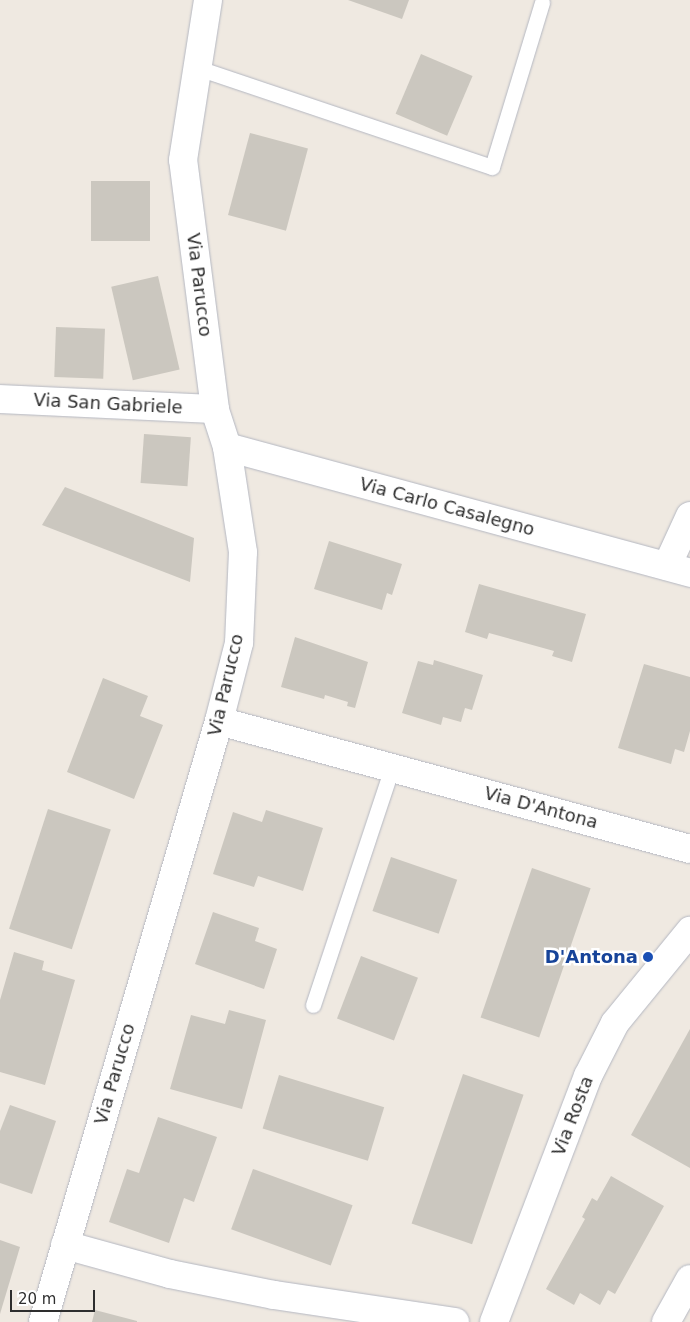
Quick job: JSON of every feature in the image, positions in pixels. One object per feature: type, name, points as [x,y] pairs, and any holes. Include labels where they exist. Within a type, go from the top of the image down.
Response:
[{"type":"street","name":"Via Parucco","points":[[42,1322],[219,721],[239,643],[242,552],[227,447],[215,409],[183,160],[208,0]]},
{"type":"street","name":"Via San Gabriele","points":[[0,399],[215,409]]},
{"type":"street","name":"Via Carlo Casalegno","points":[[227,447],[679,569],[690,516]]},
{"type":"street","name":"Via D'Antona","points":[[219,721],[690,849]]},
{"type":"street","name":"Via Rosta","points":[[494,1322],[588,1076],[615,1023],[690,931]]},
{"type":"street","points":[[65,1245],[313,1312],[455,1322]]},
{"type":"street","points":[[666,1322],[690,1279]]},
{"type":"lane","points":[[198,68],[492,167],[542,2]]},
{"type":"lane","points":[[313,1005],[392,768]]},
{"type":"building","points":[[348,0],[409,0],[402,19]]},
{"type":"building","points":[[421,54],[473,76],[447,136],[396,114]]},
{"type":"building","points":[[250,133],[308,149],[286,231],[228,215]]},
{"type":"building","points":[[91,181],[150,181],[150,241],[91,241]]},
{"type":"building","points":[[158,276],[180,370],[133,380],[111,287]]},
{"type":"building","points":[[56,327],[105,329],[103,379],[54,377]]},
{"type":"building","points":[[144,434],[191,437],[187,486],[141,483]]},
{"type":"building","points":[[65,487],[194,538],[190,582],[42,525]]},
{"type":"building","points":[[329,541],[402,564],[392,595],[387,593],[382,610],[314,589]]},
{"type":"building","points":[[479,584],[586,614],[572,662],[552,656],[554,651],[489,633],[487,639],[465,632]]},
{"type":"building","points":[[295,637],[368,662],[355,708],[347,706],[348,702],[325,695],[324,699],[281,687]]},
{"type":"building","points":[[434,660],[483,675],[472,710],[465,708],[461,722],[443,717],[441,725],[402,713],[418,661],[433,665]]},
{"type":"building","points":[[644,664],[690,677],[690,731],[684,752],[675,749],[671,764],[618,748]]},
{"type":"building","points":[[103,678],[148,696],[140,716],[163,725],[134,799],[67,772]]},
{"type":"building","points":[[48,809],[111,829],[72,949],[9,929]]},
{"type":"building","points":[[266,810],[323,828],[303,891],[258,876],[254,887],[213,874],[233,812],[262,822]]},
{"type":"building","points":[[391,857],[457,880],[439,934],[372,911]]},
{"type":"building","points":[[532,868],[591,888],[539,1038],[481,1017]]},
{"type":"building","points":[[213,912],[259,928],[255,941],[277,949],[264,989],[195,964]]},
{"type":"building","points":[[14,952],[44,961],[42,970],[75,980],[45,1085],[0,1072],[0,1000]]},
{"type":"building","points":[[361,956],[418,978],[394,1040],[337,1019]]},
{"type":"building","points":[[229,1010],[266,1020],[242,1109],[170,1089],[191,1015],[225,1024]]},
{"type":"building","points":[[690,1029],[690,1168],[631,1135]]},
{"type":"building","points":[[463,1074],[524,1095],[472,1244],[412,1223]]},
{"type":"building","points":[[279,1075],[384,1107],[368,1161],[263,1129]]},
{"type":"building","points":[[10,1105],[56,1121],[32,1194],[0,1183],[0,1131]]},
{"type":"building","points":[[158,1117],[217,1137],[194,1202],[184,1198],[169,1243],[109,1222],[127,1169],[139,1173]]},
{"type":"building","points":[[253,1169],[353,1205],[331,1265],[231,1229]]},
{"type":"building","points":[[611,1176],[664,1206],[615,1294],[608,1290],[600,1305],[580,1293],[574,1305],[546,1289],[585,1219],[582,1217],[592,1198],[597,1201]]},
{"type":"building","points":[[0,1240],[20,1247],[0,1314]]},
{"type":"building","points":[[95,1310],[137,1321],[137,1322],[92,1322]]},
{"type":"place","name":"D'Antona","points":[[648,957]]}]
